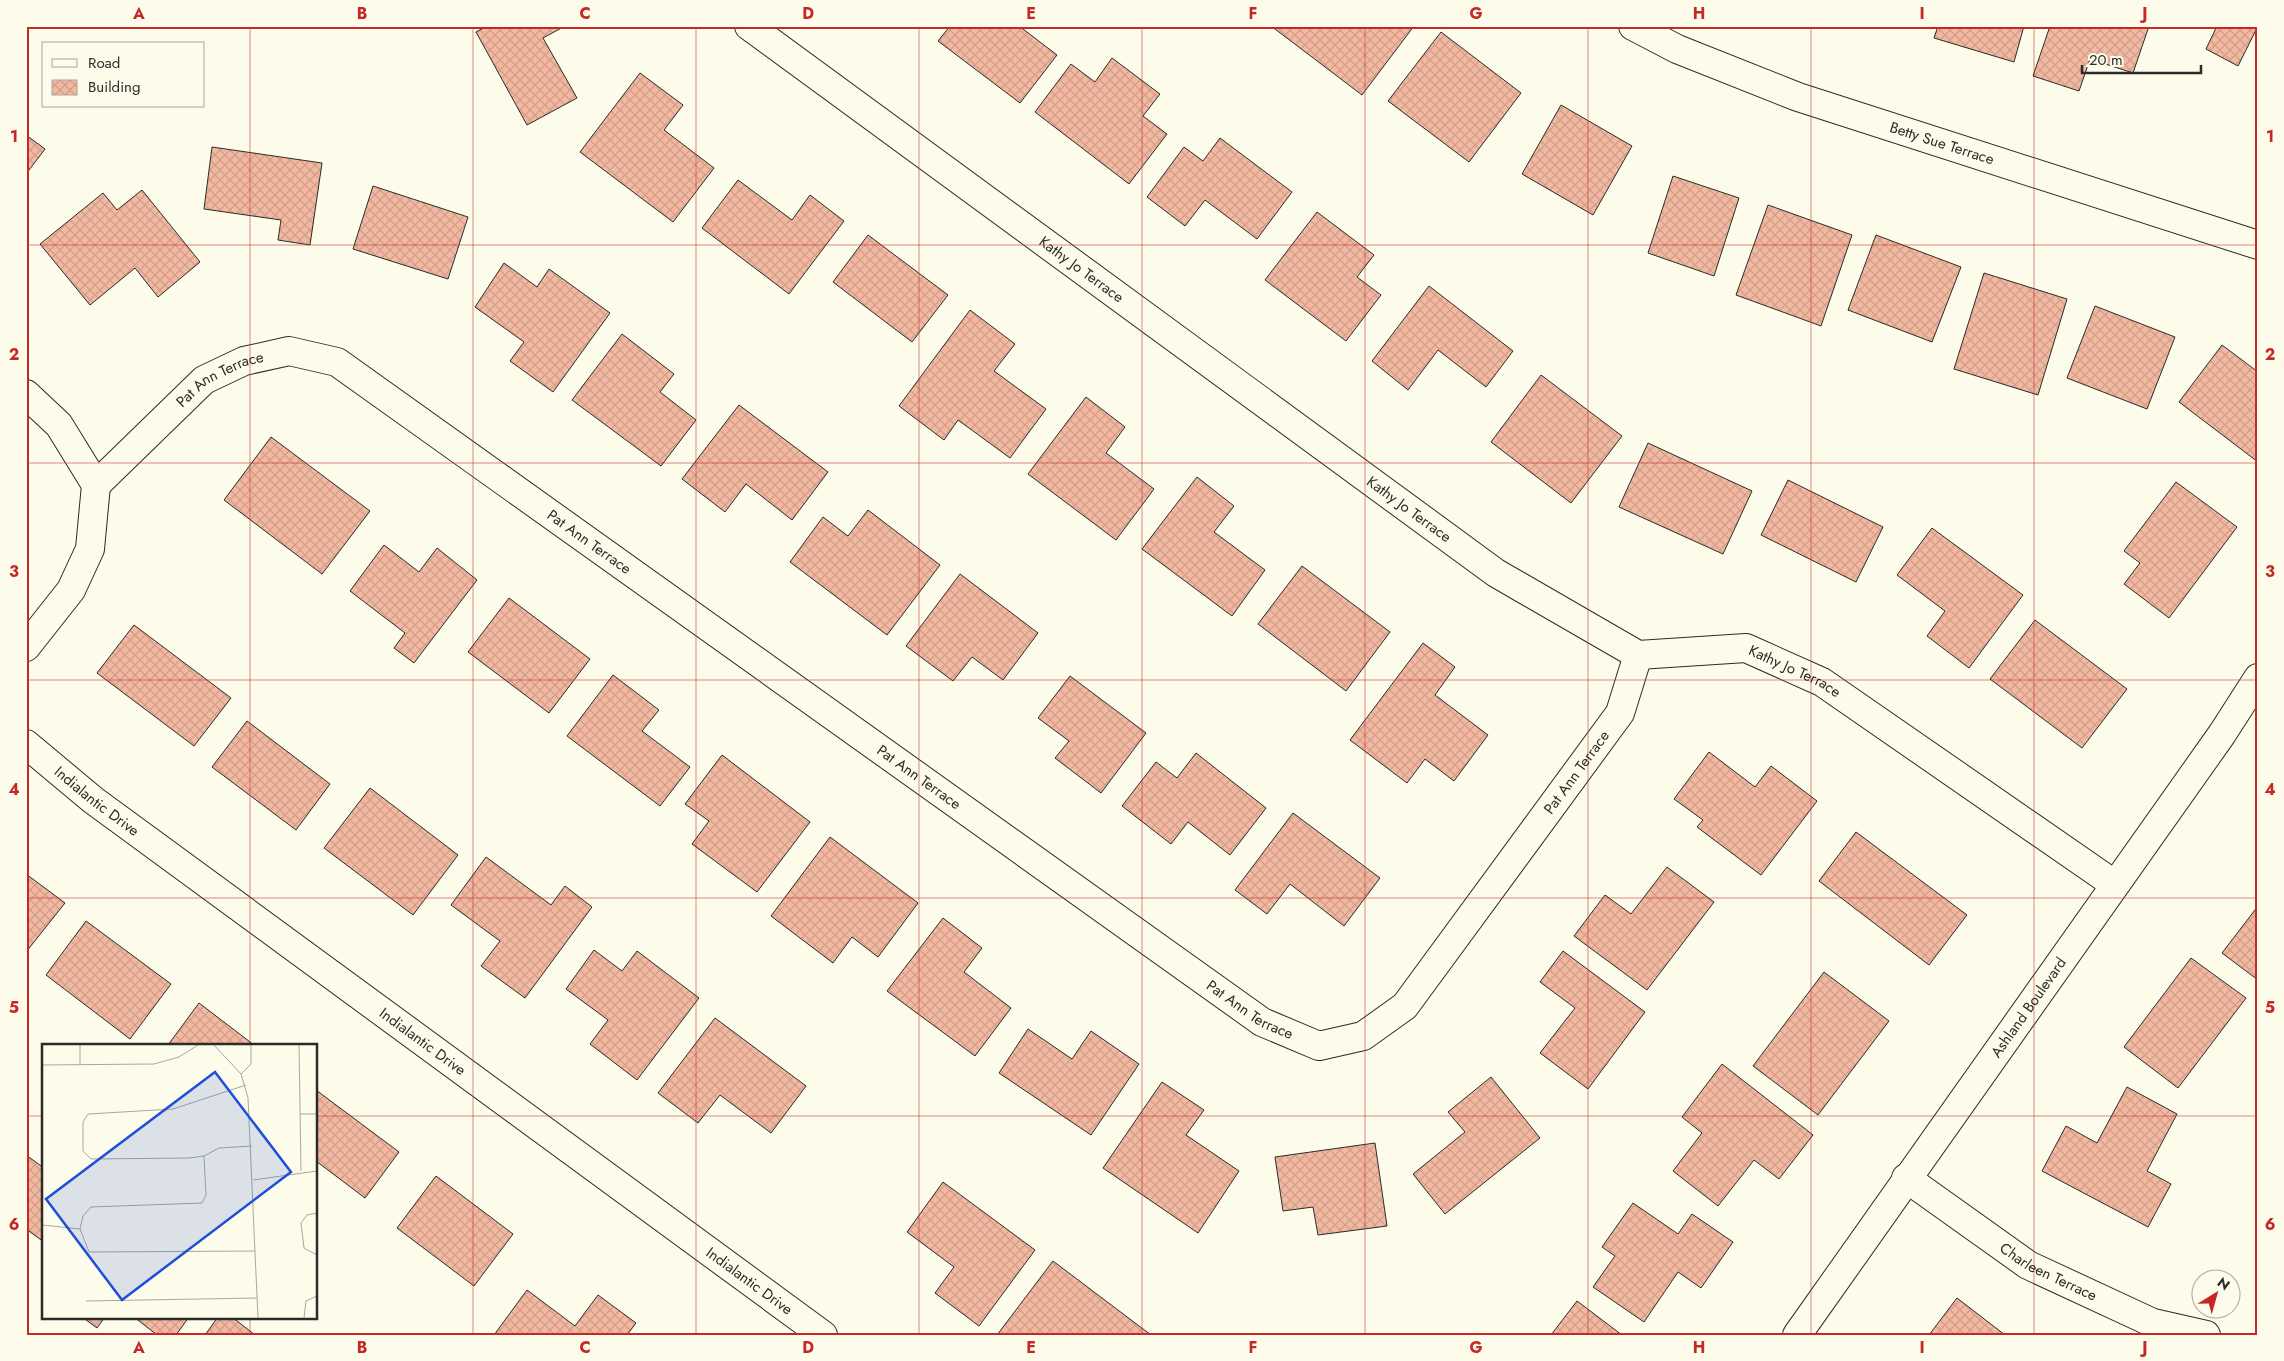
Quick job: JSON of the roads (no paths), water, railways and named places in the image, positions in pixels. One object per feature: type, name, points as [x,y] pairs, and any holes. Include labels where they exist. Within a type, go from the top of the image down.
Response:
[{"type":"street","name":"Kathy Jo Terrace","points":[[748,26],[1496,572],[1638,655],[1746,648],[1822,682],[2114,884]]},
{"type":"street","name":"Betty Sue Terrace","points":[[1632,26],[1677,49],[1798,97],[2258,245]]},
{"type":"street","name":"Pat Ann Terrace","points":[[96,485],[204,380],[244,361],[289,351],[337,362],[1262,1022],[1319,1046],[1364,1036],[1405,1006],[1620,713],[1638,655]]},
{"type":"street","points":[[26,394],[58,425],[96,485],[90,549],[71,590],[26,647]]},
{"type":"street","name":"Ashland Boulevard","points":[[1797,1335],[1906,1178],[2222,734],[2258,678]]},
{"type":"street","name":"Indialantic Drive","points":[[26,744],[93,800],[823,1335]]},
{"type":"street","name":"Charleen Terrace","points":[[1906,1178],[2028,1265],[2153,1323],[2206,1335]]}]
